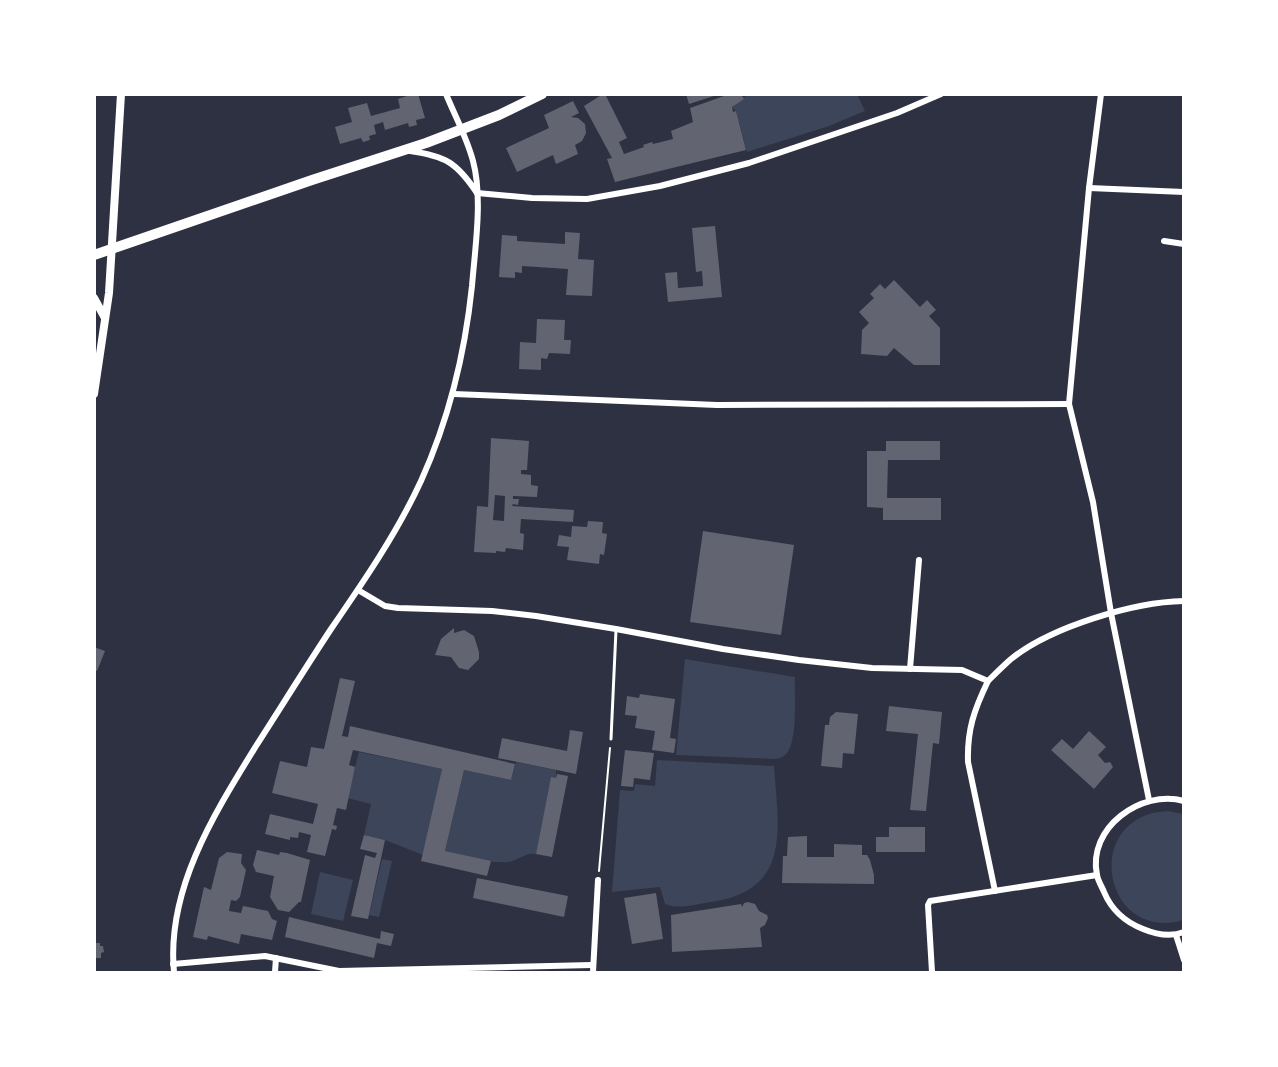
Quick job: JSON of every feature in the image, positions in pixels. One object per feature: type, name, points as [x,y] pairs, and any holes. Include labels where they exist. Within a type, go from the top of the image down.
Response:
[{"type":"highway","points":[[94,255],[462,130],[542,94]]},
{"type":"street","points":[[94,394],[106,322],[121,94]]},
{"type":"street","points":[[174,972],[173,936],[177,908],[189,872],[208,828],[285,701],[403,517],[422,480],[454,394],[471,298],[477,193],[474,165],[446,94]]},
{"type":"street","points":[[477,193],[532,198],[587,199],[660,186],[749,163],[897,113],[941,94]]},
{"type":"street","points":[[1101,94],[1089,188],[1069,404],[1093,502],[1111,613],[1149,800]]},
{"type":"street","points":[[406,150],[429,153],[453,164],[464,173],[477,193]]},
{"type":"street","points":[[1089,188],[1184,192]]},
{"type":"street","points":[[1164,241],[1184,244]]},
{"type":"street","points":[[94,298],[106,322]]},
{"type":"street","points":[[454,394],[717,405],[1069,404]]},
{"type":"street","points":[[910,669],[919,560]]},
{"type":"street","points":[[358,590],[385,606],[398,608],[492,611],[616,628],[723,649],[799,660],[910,669],[962,670],[988,681]]},
{"type":"street","points":[[995,891],[968,762],[967,742],[975,708],[988,681],[1012,658],[1041,641],[1111,613],[1148,605],[1184,601]]},
{"type":"street","points":[[1184,801],[1149,800],[1133,807],[1107,829],[1096,859],[1097,875],[1105,896],[1115,912],[1130,924],[1148,931],[1176,935],[1184,932]]},
{"type":"street","points":[[932,972],[928,905],[933,899],[1097,875]]},
{"type":"street","points":[[593,972],[598,880]]},
{"type":"street","points":[[1176,935],[1184,960]]},
{"type":"street","points":[[173,964],[265,956],[339,970],[592,965]]},
{"type":"street","points":[[275,972],[276,958]]},
{"type":"lane","points":[[611,739],[616,628]]},
{"type":"path","points":[[598,880],[611,739]]},
{"type":"shaded area","points":[[857,94],[865,111],[829,126],[747,152],[736,111],[732,107],[747,95]]},
{"type":"shaded area","points":[[685,659],[795,677],[794,731],[789,750],[784,756],[775,759],[676,755]]},
{"type":"shaded area","points":[[359,752],[442,769],[423,855],[385,840],[364,835],[371,804],[347,798]]},
{"type":"shaded area","points":[[657,760],[774,766],[777,811],[775,852],[768,870],[756,885],[737,895],[682,907],[665,904],[660,887],[612,892],[620,790],[634,791],[635,784],[655,786]]},
{"type":"shaded area","points":[[516,762],[556,770],[556,778],[551,778],[536,854],[500,862],[445,851],[464,770],[511,780]]},
{"type":"shaded area","points":[[1168,811],[1183,814],[1184,920],[1156,922],[1135,914],[1120,897],[1112,876],[1113,854],[1122,833],[1140,818]]},
{"type":"shaded area","points":[[382,859],[392,861],[379,917],[369,915]]},
{"type":"shaded area","points":[[320,872],[353,880],[343,921],[311,914]]},
{"type":"building","points":[[418,94],[425,118],[416,120],[417,125],[409,127],[408,123],[385,130],[383,122],[374,125],[376,134],[369,136],[370,140],[363,142],[361,138],[340,144],[335,127],[352,122],[348,108],[367,103],[371,116],[400,108],[398,99]]},
{"type":"building","points":[[603,94],[627,138],[619,142],[624,154],[652,142],[653,144],[673,139],[671,131],[693,122],[690,108],[724,96],[723,94],[741,94],[744,99],[732,107],[733,112],[736,111],[746,150],[615,182],[607,159],[612,158],[584,106]]},
{"type":"building","points":[[686,94],[717,94],[717,95],[689,104]]},
{"type":"building","points":[[573,101],[579,113],[571,117],[578,118],[585,124],[586,133],[582,141],[575,145],[578,154],[556,164],[553,155],[517,172],[506,148],[549,128],[544,115]]},
{"type":"building","points":[[715,226],[722,297],[668,302],[665,273],[677,272],[678,288],[703,286],[702,271],[696,272],[692,228]]},
{"type":"building","points":[[565,232],[580,233],[578,259],[594,260],[592,296],[566,295],[568,269],[522,266],[522,273],[515,272],[515,278],[499,277],[502,235],[517,236],[517,241],[565,244]]},
{"type":"building","points":[[894,280],[920,307],[927,300],[936,310],[929,316],[940,328],[940,365],[914,365],[894,348],[887,356],[861,354],[862,330],[869,323],[859,312],[874,298],[870,294],[880,284],[885,289]]},
{"type":"building","points":[[537,319],[565,320],[564,340],[571,340],[570,354],[549,353],[547,359],[541,358],[541,370],[519,369],[520,342],[536,343]]},
{"type":"building","points":[[491,438],[529,441],[527,470],[521,470],[521,474],[531,475],[531,485],[538,486],[537,497],[513,496],[513,499],[519,499],[518,505],[513,504],[512,506],[574,510],[573,522],[521,519],[520,533],[524,534],[523,550],[506,548],[505,552],[474,552],[477,506],[488,507]],"holes":[[[495,495],[505,496],[504,521],[493,520]]]},
{"type":"building","points":[[886,441],[940,441],[940,460],[888,460],[887,498],[941,498],[941,520],[883,520],[883,508],[867,507],[867,451],[886,451]]},
{"type":"building","points":[[588,521],[603,522],[602,533],[607,534],[604,555],[600,554],[599,564],[567,560],[569,547],[557,546],[559,535],[571,537],[572,526],[587,527]]},
{"type":"building","points":[[703,531],[794,545],[781,635],[690,622]]},
{"type":"building","points":[[454,628],[454,633],[464,630],[474,636],[479,659],[468,670],[459,668],[451,657],[435,655],[441,639]]},
{"type":"building","points":[[94,647],[105,651],[97,671],[94,670]]},
{"type":"building","points":[[340,678],[355,681],[342,736],[348,737],[350,726],[515,764],[511,780],[464,770],[445,851],[491,861],[487,876],[421,861],[442,769],[353,750],[349,765],[355,767],[346,810],[337,808],[333,825],[337,826],[336,830],[332,829],[325,856],[307,852],[311,835],[299,832],[298,838],[290,837],[290,840],[265,834],[270,814],[313,824],[318,804],[272,793],[280,761],[307,767],[311,747],[324,749]]},
{"type":"building","points":[[640,694],[675,699],[670,738],[676,739],[674,753],[652,750],[655,731],[635,728],[637,716],[625,715],[627,696],[639,698]]},
{"type":"building","points":[[889,706],[942,712],[939,744],[933,743],[926,811],[910,810],[918,734],[886,731]]},
{"type":"building","points":[[836,712],[858,714],[854,754],[843,753],[842,768],[821,766],[825,725],[829,725],[830,717]]},
{"type":"building","points":[[570,730],[583,732],[576,774],[498,758],[502,738],[567,751]]},
{"type":"building","points":[[1089,731],[1106,747],[1098,755],[1105,763],[1110,762],[1113,767],[1094,789],[1051,750],[1062,739],[1073,749]]},
{"type":"building","points":[[625,750],[654,753],[650,780],[634,778],[633,787],[621,786]]},
{"type":"building","points":[[557,774],[568,776],[552,857],[536,854],[551,777],[556,778]]},
{"type":"building","points":[[889,827],[925,827],[925,852],[876,852],[876,837],[889,837]]},
{"type":"building","points":[[364,835],[385,840],[368,919],[351,916],[365,855],[375,858],[377,853],[360,849]]},
{"type":"building","points":[[807,836],[807,857],[834,857],[834,844],[862,845],[862,855],[867,855],[870,860],[874,884],[782,883],[783,856],[787,856],[788,837]]},
{"type":"building","points":[[257,850],[279,855],[280,852],[287,853],[310,860],[301,902],[289,912],[278,910],[270,897],[274,876],[256,872],[253,865]]},
{"type":"building","points":[[227,852],[242,854],[241,863],[246,870],[240,897],[236,901],[231,900],[229,911],[241,913],[243,906],[268,911],[272,919],[277,921],[272,940],[241,934],[239,944],[208,936],[207,940],[193,937],[204,887],[211,890],[219,858]]},
{"type":"building","points":[[477,878],[568,896],[564,917],[473,898]]},
{"type":"building","points":[[656,893],[663,939],[632,944],[624,898]]},
{"type":"building","points":[[748,902],[755,904],[759,911],[768,918],[765,925],[760,928],[762,947],[672,952],[671,915],[741,904],[742,907]]},
{"type":"building","points":[[289,917],[380,939],[381,931],[394,934],[391,946],[377,943],[374,958],[285,937]]},
{"type":"building","points":[[94,943],[100,943],[100,946],[103,946],[104,952],[101,953],[101,958],[94,958]]}]
